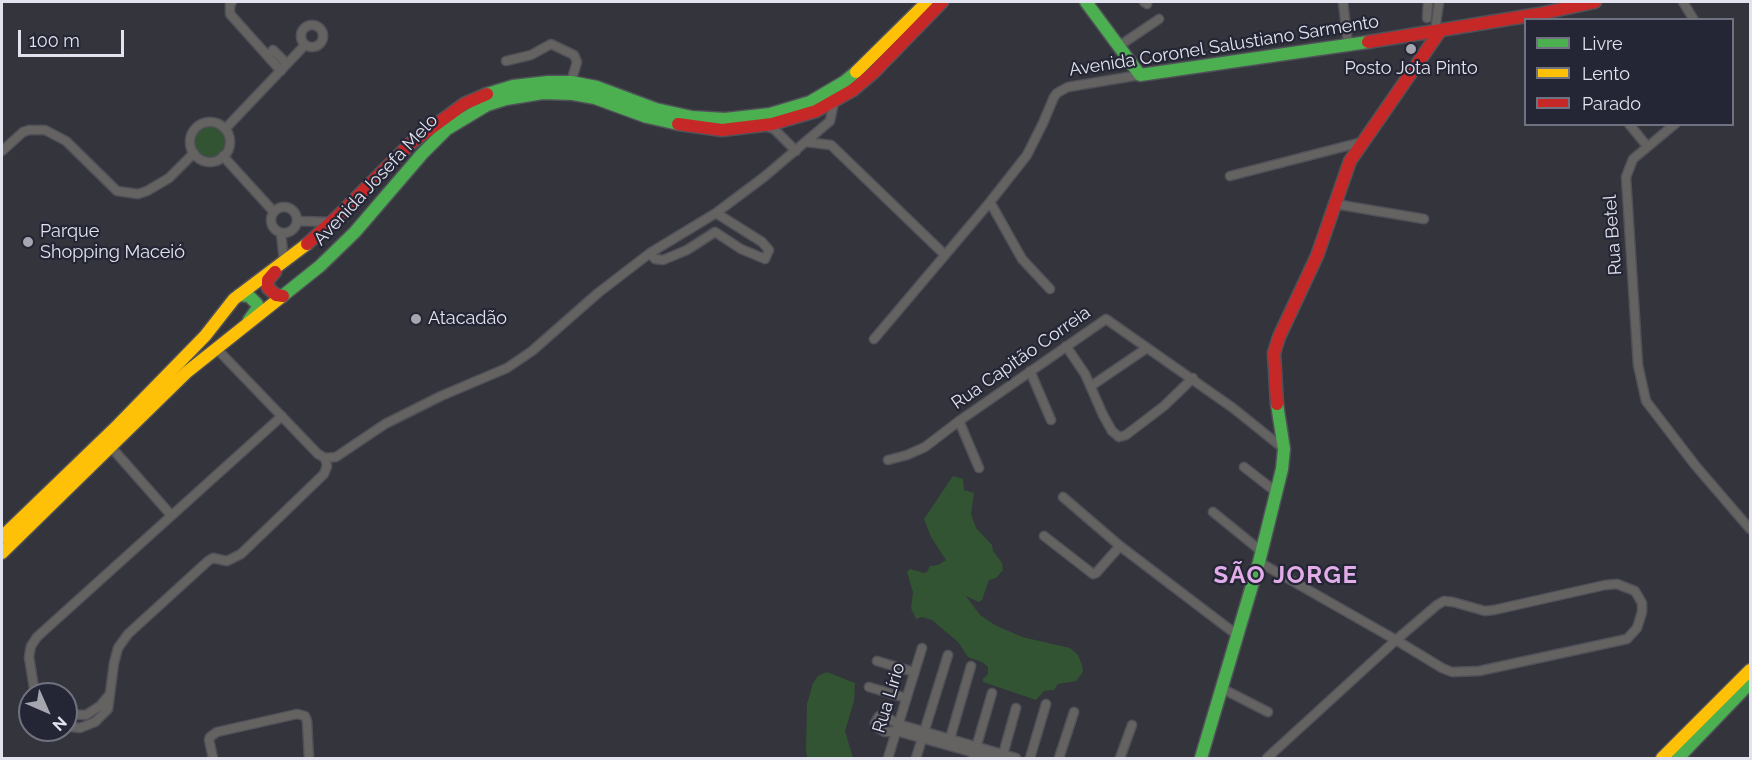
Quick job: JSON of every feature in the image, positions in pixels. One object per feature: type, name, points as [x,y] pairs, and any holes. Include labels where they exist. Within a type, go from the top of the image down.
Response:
[{"type":"main road","name":"Avenida Josefa Melo","points":[[2,537],[205,336],[239,295],[332,222],[411,143],[464,104],[488,93],[513,86],[572,82],[597,87],[656,109],[692,117],[725,119],[770,114],[810,102],[844,82],[864,66],[927,2]]},
{"type":"main road","name":"Avenida Josefa Melo","points":[[2,553],[187,372],[320,266],[355,232],[422,154],[447,129],[487,105],[506,99],[543,93],[573,94],[595,98],[667,123],[697,128],[722,130],[765,125],[797,117],[834,102],[873,73],[942,2]]},
{"type":"main road","name":"Avenida Coronel Salustiano Sarmento","points":[[1541,17],[1595,2]]},
{"type":"main road","points":[[1089,3],[1140,75]]},
{"type":"main road","name":"Avenida Coronel Salustiano Sarmento","points":[[1140,75],[1524,19]]},
{"type":"main road","points":[[1201,759],[1260,557],[1282,469],[1284,449],[1277,406],[1274,353],[1285,321],[1317,256],[1347,168],[1362,142],[1438,31]]},
{"type":"main road","points":[[283,262],[268,280],[267,285],[271,292],[283,296]]},
{"type":"main road","points":[[237,332],[254,316],[257,309],[254,300],[249,296],[239,295]]},
{"type":"main road","points":[[1662,759],[1750,670]]},
{"type":"main road","points":[[1678,759],[1750,683]]},
{"type":"street","points":[[232,2],[230,14],[268,56],[284,67]]},
{"type":"street","points":[[1342,2],[1348,44]]},
{"type":"street","points":[[1426,18],[1428,2]]},
{"type":"street","points":[[1438,31],[1439,2]]},
{"type":"street","points":[[1683,2],[1693,18]]},
{"type":"street","points":[[1119,46],[1159,19]]},
{"type":"street","points":[[506,61],[531,55],[551,44],[574,55],[577,62],[572,82]]},
{"type":"street","points":[[225,129],[305,45]]},
{"type":"street","name":"Avenida Coronel Salustiano Sarmento","points":[[874,339],[990,202],[1026,155],[1057,93],[1068,87],[1140,75]]},
{"type":"street","points":[[834,102],[828,131],[831,145],[945,255]]},
{"type":"street","points":[[216,348],[318,454],[325,458],[336,457],[385,424],[441,396],[507,368],[532,351],[598,293],[650,253],[716,213],[796,151],[830,121]]},
{"type":"street","points":[[208,122],[225,129],[229,146],[223,156],[216,161],[208,162],[200,159],[194,153],[190,142],[198,126],[208,122]]},
{"type":"street","points":[[765,125],[774,129],[796,151]]},
{"type":"street","points":[[1631,126],[1647,146]]},
{"type":"street","name":"Rua Betel","points":[[1672,126],[1633,159],[1626,177],[1638,365],[1646,401],[1695,465],[1750,529]]},
{"type":"street","points":[[2,151],[22,132],[45,130],[66,141],[117,191],[138,194],[169,178],[194,153]]},
{"type":"street","points":[[806,142],[831,145]]},
{"type":"street","points":[[1230,176],[1362,142]]},
{"type":"street","points":[[223,156],[273,211]]},
{"type":"street","points":[[990,202],[1022,259],[1050,289]]},
{"type":"street","points":[[1335,204],[1424,219]]},
{"type":"street","points":[[283,262],[290,228],[296,213],[287,206],[273,211],[270,222],[274,229],[290,228],[332,222]]},
{"type":"street","points":[[650,253],[656,259],[663,260],[687,250],[715,232],[741,249],[765,259],[769,250],[762,242],[716,213]]},
{"type":"street","points":[[290,228],[306,244]]},
{"type":"street","name":"Rua Capitão Correia","points":[[888,460],[918,451],[1106,319],[1193,378],[1284,449]]},
{"type":"street","points":[[1066,346],[1091,386],[1112,431],[1119,437],[1126,435],[1164,406],[1193,378]]},
{"type":"street","points":[[1091,386],[1147,348]]},
{"type":"street","points":[[1030,371],[1051,420]]},
{"type":"street","points":[[34,682],[29,657],[31,646],[37,637],[282,416]]},
{"type":"street","points":[[959,421],[979,468]]},
{"type":"street","points":[[111,447],[171,515]]},
{"type":"street","points":[[78,728],[95,722],[108,709],[118,648],[128,634],[208,561],[213,558],[227,561],[241,554],[324,474],[327,466],[325,458]]},
{"type":"street","points":[[1244,467],[1276,492]]},
{"type":"street","points":[[1063,497],[1120,546],[1237,635]]},
{"type":"street","points":[[1213,512],[1260,557],[1396,640],[1452,672],[1463,673],[1479,670],[1627,639],[1637,628],[1642,603],[1635,591],[1617,584],[1494,610],[1444,601],[1396,640],[1267,759]]},
{"type":"street","points":[[1044,536],[1093,574],[1120,546]]},
{"type":"street","name":"Rua Lírio","points":[[888,759],[922,648]]},
{"type":"street","points":[[916,759],[948,655]]},
{"type":"street","points":[[877,661],[914,672]]},
{"type":"street","points":[[949,742],[971,666]]},
{"type":"street","points":[[869,687],[906,698]]},
{"type":"street","points":[[1221,688],[1268,712]]},
{"type":"street","points":[[78,715],[86,715],[100,706],[111,692]]},
{"type":"street","points":[[975,753],[992,693]]},
{"type":"street","points":[[1030,759],[1046,704]]},
{"type":"street","points":[[1002,756],[1016,708]]},
{"type":"street","points":[[1059,759],[1074,711]]},
{"type":"street","points":[[213,759],[209,740],[217,732],[297,714],[306,718],[309,759]]},
{"type":"street","points":[[1120,759],[1132,725]]},
{"type":"street","points":[[897,728],[949,742],[993,759]]},
{"type":"street","points":[[975,753],[1016,759]]},
{"type":"green space","points":[[210,127],[221,131],[225,142],[221,153],[210,157],[199,153],[195,142],[199,131]]},
{"type":"green space","points":[[953,476],[963,479],[964,490],[974,493],[971,514],[976,528],[992,545],[993,551],[1002,563],[1003,570],[996,578],[989,580],[982,600],[979,602],[966,596],[980,615],[995,625],[1022,637],[1070,648],[1078,655],[1082,665],[1083,672],[1076,681],[1058,684],[1054,690],[1044,691],[1036,700],[983,682],[988,674],[988,667],[968,657],[958,642],[932,620],[922,617],[916,619],[911,608],[913,592],[907,572],[910,569],[924,573],[930,566],[938,565],[946,560],[931,537],[924,519]]},
{"type":"green space","points":[[827,672],[855,683],[854,701],[845,731],[853,758],[807,758],[807,704],[813,683],[818,676]]},
{"type":"traffic: fast","points":[[1086,2],[1140,75],[1368,42]]},
{"type":"traffic: fast","points":[[487,94],[513,86],[571,82],[597,87],[656,109],[692,117],[725,119],[770,114],[810,102],[844,82],[856,72]]},
{"type":"traffic: fast","points":[[280,298],[320,266],[355,232],[422,154],[447,129],[487,105],[506,99],[543,93],[573,94],[595,98],[647,117],[678,124]]},
{"type":"traffic: fast","points":[[239,295],[249,296],[257,304],[257,309],[249,320]]},
{"type":"traffic: fast","points":[[1201,758],[1259,562],[1282,469],[1284,449],[1277,404]]},
{"type":"traffic: fast","points":[[1678,758],[1750,683]]},
{"type":"traffic: slow","points":[[856,72],[927,2]]},
{"type":"traffic: slow","points":[[2,537],[118,425],[205,336],[234,299],[307,244]]},
{"type":"traffic: slow","points":[[2,553],[187,372],[280,298]]},
{"type":"traffic: slow","points":[[1662,758],[1750,670]]},
{"type":"traffic: jam","points":[[678,124],[722,130],[772,124],[816,111],[853,90],[873,73],[942,2]]},
{"type":"traffic: jam","points":[[1368,42],[1539,14],[1595,2]]},
{"type":"traffic: jam","points":[[1277,404],[1274,353],[1279,337],[1317,256],[1350,161],[1440,31]]},
{"type":"traffic: jam","points":[[307,244],[411,143],[464,104],[487,94]]},
{"type":"traffic: jam","points":[[275,272],[268,280],[268,288],[276,295],[283,296]]},
{"type":"place","name":"Posto Jota Pinto","points":[[1411,49]]},
{"type":"place","name":"Parque Shopping Maceió","points":[[28,242]]},
{"type":"place","name":"Atacadão","points":[[416,319]]},
{"type":"district","name":"SÃO JORGE","points":[[1286,576]]}]
